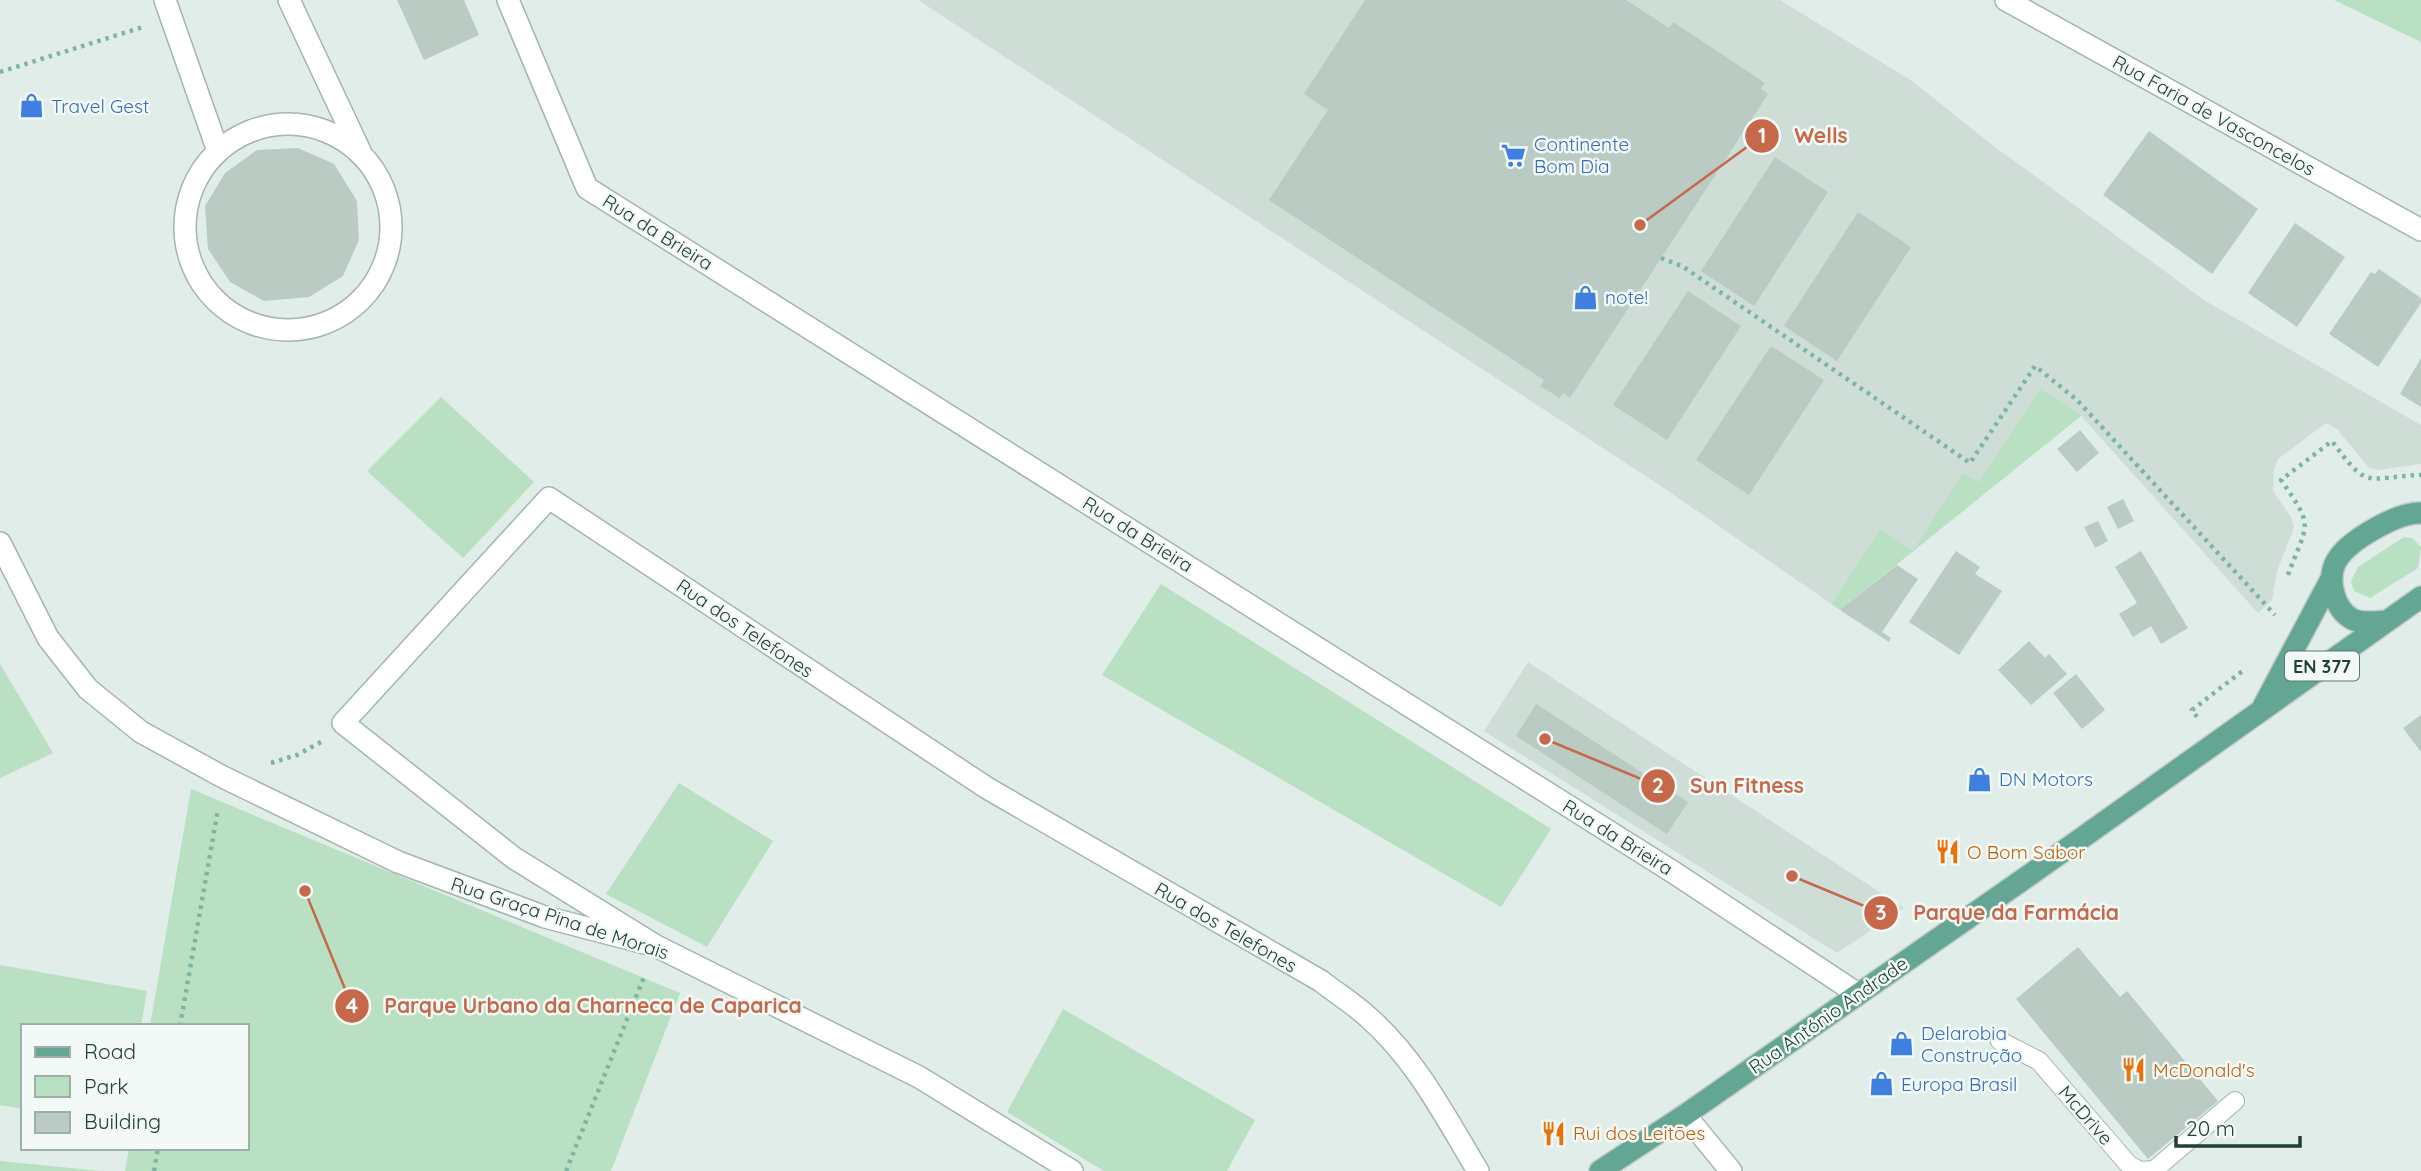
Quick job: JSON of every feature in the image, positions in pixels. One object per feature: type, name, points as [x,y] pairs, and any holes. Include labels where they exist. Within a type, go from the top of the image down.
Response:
[{"type":"main road","name":"EN 377","points":[[2331,579],[2336,561],[2349,547],[2397,516],[2420,512]]},
{"type":"main road","name":"Rua António Andrade","points":[[2261,712],[2331,579]]},
{"type":"main road","points":[[2331,579],[2341,609],[2352,619],[2366,622],[2385,621]]},
{"type":"main road","name":"EN 377","points":[[2385,621],[2421,597]]},
{"type":"main road","name":"Rua António Andrade","points":[[1600,1171],[1685,1115],[2261,712],[2385,621]]},
{"type":"street","points":[[289,0],[361,153],[380,180],[390,211],[390,243],[380,275],[360,301],[334,320],[303,330],[270,330],[239,318],[213,298],[195,271],[186,240],[187,207],[198,176],[218,150],[244,133],[274,124],[305,125],[335,135],[361,153]]},
{"type":"street","name":"Rua da Brieira","points":[[508,0],[587,188],[1673,872],[1858,994]]},
{"type":"street","name":"Rua Faria de Vasconcelos","points":[[2006,0],[2421,230]]},
{"type":"street","points":[[168,9],[218,150]]},
{"type":"street","name":"Rua dos Telefones","points":[[343,723],[549,498],[986,788],[1321,981],[1369,1017],[1403,1055],[1431,1093],[1478,1171]]},
{"type":"street","name":"Rua Graça Pina de Morais","points":[[0,543],[48,638],[88,689],[141,732],[223,778],[398,862],[545,917],[656,947],[919,1077],[1072,1171]]},
{"type":"street","points":[[343,723],[514,858],[656,947]]},
{"type":"street","points":[[1685,1115],[1731,1171]]},
{"type":"lane","name":"McDrive","points":[[2000,1041],[2039,1061],[2129,1165],[2140,1171],[2154,1170],[2235,1101]]},
{"type":"path","points":[[0,72],[168,9]]},
{"type":"path","points":[[1661,258],[1682,265],[1970,463],[2035,366],[2077,400],[2276,616],[2271,627]]},
{"type":"path","points":[[2288,575],[2306,529],[2300,507],[2281,480],[2324,446],[2332,441],[2353,471],[2372,480],[2421,475]]},
{"type":"path","points":[[2215,744],[2192,710],[2256,661]]},
{"type":"path","points":[[180,1024],[223,778],[297,755],[323,741],[343,723]]},
{"type":"path","points":[[566,1171],[656,947]]},
{"type":"path","points":[[154,1171],[158,1150]]},
{"type":"shaded area","points":[[918,0],[1780,0],[1912,81],[1991,144],[2204,300],[2421,425],[2421,464],[2378,470],[2369,468],[2337,429],[2326,423],[2278,459],[2274,469],[2273,491],[2291,517],[2294,528],[2277,571],[2272,600],[2258,613],[2081,416],[1840,610],[1664,488]]},
{"type":"shaded area","points":[[1528,662],[1904,908],[1837,953],[1484,731]]},
{"type":"green space","points":[[2334,0],[2421,0],[2421,42]]},
{"type":"green space","points":[[2040,389],[2081,416],[1840,610],[1832,604],[1880,530],[1913,551],[1963,473],[1979,482]]},
{"type":"green space","points":[[441,397],[534,482],[463,558],[367,471]]},
{"type":"green space","points":[[2404,537],[2412,538],[2421,547],[2418,568],[2370,598],[2354,591],[2351,581],[2358,567]]},
{"type":"green space","points":[[1161,584],[1551,829],[1501,907],[1102,675]]},
{"type":"green space","points":[[0,664],[53,753],[0,778]]},
{"type":"green space","points":[[679,783],[773,841],[707,947],[606,894]]},
{"type":"green space","points":[[191,789],[680,993],[611,1171],[125,1171],[129,1150],[248,1150],[248,1024],[150,1024]]},
{"type":"green space","points":[[0,965],[147,991],[141,1024],[21,1024],[21,1109],[0,1105]]},
{"type":"green space","points":[[1063,1009],[1255,1120],[1227,1171],[1104,1171],[1007,1112]]},
{"type":"green space","points":[[0,1161],[101,1171],[0,1171]]},
{"type":"building","points":[[397,0],[464,0],[479,35],[424,60]]},
{"type":"building","name":"Continente Bom Dia","points":[[1365,0],[1626,0],[1669,28],[1673,22],[1765,83],[1761,89],[1768,94],[1570,398],[1563,393],[1560,398],[1540,386],[1544,380],[1269,200],[1328,110],[1304,94]]},
{"type":"building","points":[[2149,131],[2258,209],[2212,274],[2103,195]]},
{"type":"building","points":[[298,148],[334,164],[357,201],[359,240],[343,276],[309,297],[264,301],[230,282],[208,249],[205,206],[225,173],[257,150]]},
{"type":"building","points":[[1775,157],[1828,192],[1754,306],[1701,271]]},
{"type":"building","points":[[1858,212],[1911,247],[1837,361],[1784,326]]},
{"type":"building","points":[[2295,223],[2345,257],[2297,327],[2248,293]]},
{"type":"building","points":[[2379,269],[2421,298],[2421,303],[2378,367],[2329,334],[2371,272],[2375,274]]},
{"type":"building","points":[[1688,291],[1741,326],[1667,440],[1613,405]]},
{"type":"building","points":[[1771,346],[1824,380],[1749,495],[1696,460]]},
{"type":"building","points":[[2421,358],[2421,407],[2400,394]]},
{"type":"building","points":[[2080,430],[2099,453],[2077,472],[2057,449]]},
{"type":"building","points":[[2123,499],[2134,521],[2118,529],[2107,507]]},
{"type":"building","points":[[2098,521],[2108,541],[2095,548],[2084,527]]},
{"type":"building","points":[[1956,551],[1980,567],[1975,574],[2002,591],[1959,655],[1909,622]]},
{"type":"building","points":[[2141,551],[2188,628],[2161,644],[2151,626],[2133,637],[2119,614],[2137,603],[2115,567]]},
{"type":"building","points":[[1897,565],[1918,579],[1882,632],[1891,638],[1889,642],[1840,610]]},
{"type":"building","points":[[2029,641],[2045,658],[2049,654],[2067,674],[2031,705],[1998,670]]},
{"type":"building","points":[[2076,674],[2105,710],[2082,729],[2053,693]]},
{"type":"building","points":[[1536,704],[1688,802],[1667,834],[1516,736]]},
{"type":"building","points":[[2421,715],[2421,752],[2403,728]]},
{"type":"building","name":"McDonald's","points":[[2078,947],[2120,997],[2127,991],[2218,1101],[2148,1159],[2016,999]]},
{"type":"place","name":"Travel Gest","points":[[31,106]]},
{"type":"place","name":"Continente Bom Dia","points":[[1514,155]]},
{"type":"place","name":"Wells","points":[[1640,225]]},
{"type":"place","name":"note!","points":[[1585,297]]},
{"type":"place","name":"Sun Fitness","points":[[1545,739]]},
{"type":"place","name":"DN Motors","points":[[1979,779]]},
{"type":"place","name":"O Bom Sabor","points":[[1947,852]]},
{"type":"place","name":"Parque da Farmácia","points":[[1792,876]]},
{"type":"place","name":"Parque Urbano da Charneca de Caparica","points":[[305,891]]},
{"type":"place","name":"Delarobia Construção","points":[[1901,1044]]},
{"type":"place","name":"McDonald's","points":[[2133,1070]]},
{"type":"place","name":"Europa Brasil","points":[[1881,1084]]},
{"type":"place","name":"Rui dos Leitões","points":[[1553,1133]]}]
